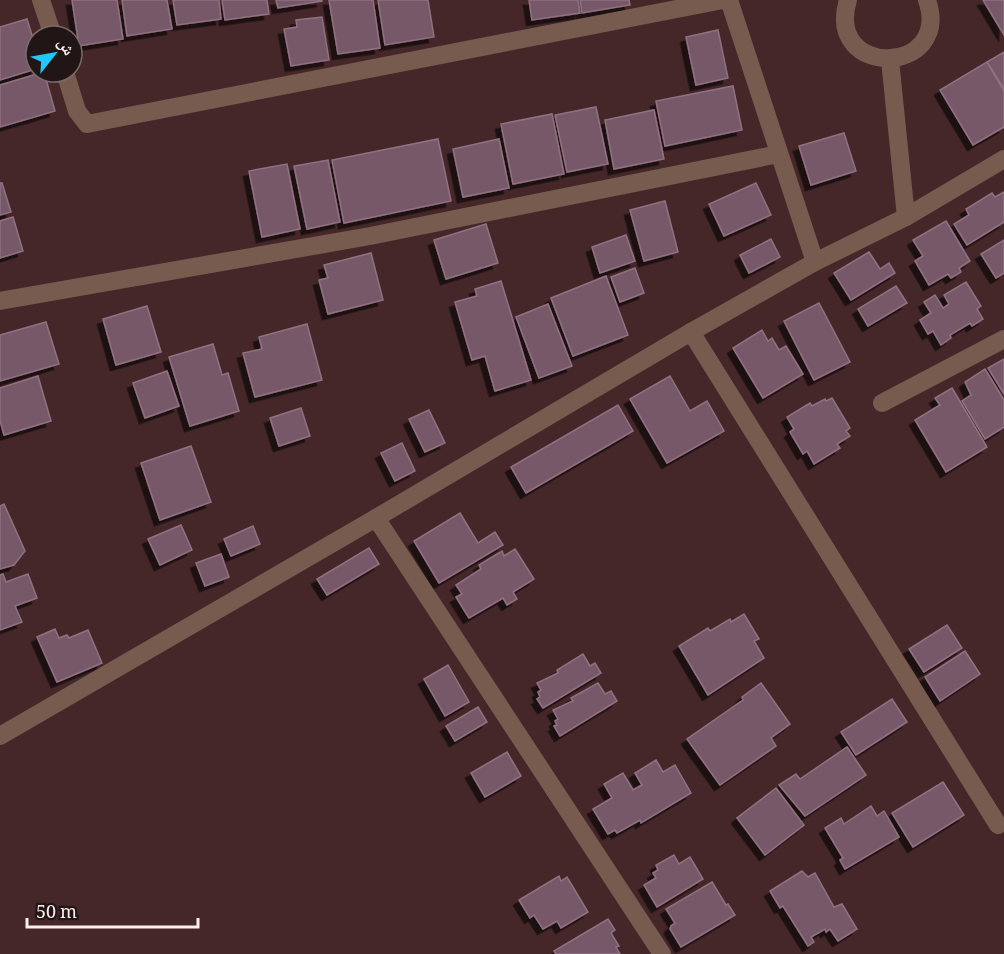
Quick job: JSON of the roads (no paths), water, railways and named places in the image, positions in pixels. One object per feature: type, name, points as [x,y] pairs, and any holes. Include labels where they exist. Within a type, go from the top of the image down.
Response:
[{"type":"street","points":[[41,0],[49,24]]},
{"type":"street","points":[[69,84],[77,111],[87,124],[723,0]]},
{"type":"street","points":[[729,0],[815,262]]},
{"type":"street","points":[[848,0],[845,13],[850,37],[866,54],[878,59],[890,60],[913,52],[922,44],[931,21],[927,0]]},
{"type":"street","points":[[890,60],[906,218]]},
{"type":"street","points":[[0,301],[370,236],[779,154]]},
{"type":"street","points":[[0,736],[691,332],[815,262],[906,218],[1004,159]]},
{"type":"street","points":[[691,332],[998,825]]},
{"type":"street","points":[[882,403],[1004,339]]},
{"type":"street","points":[[376,518],[662,954]]}]
